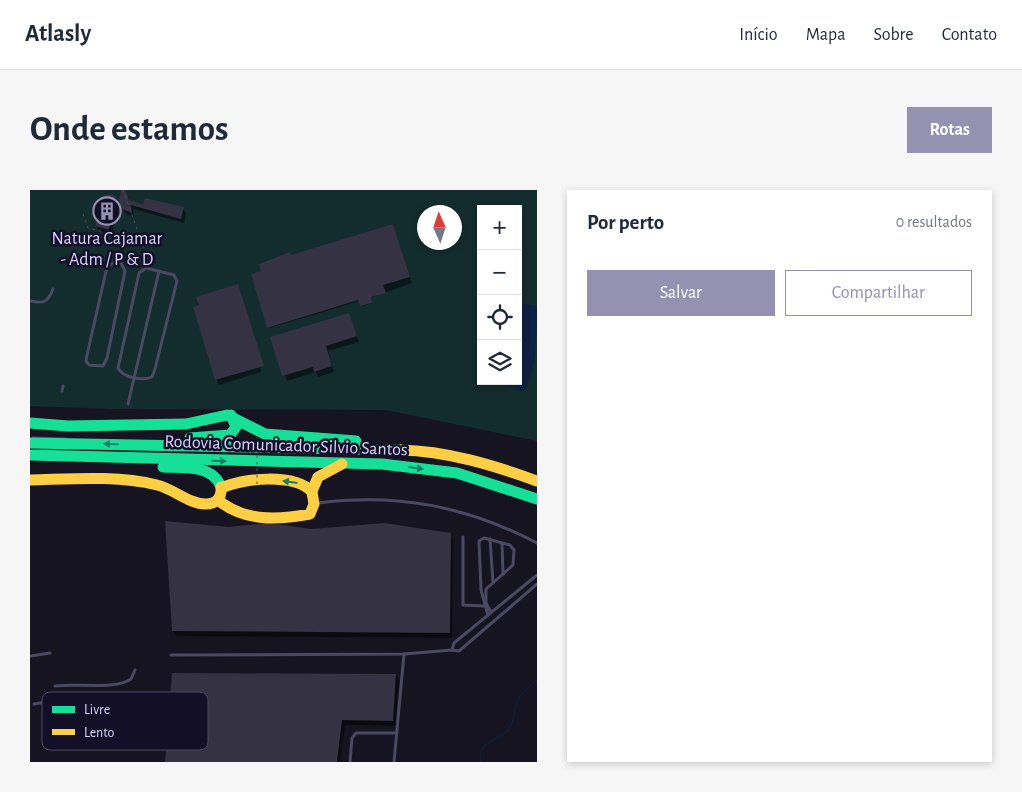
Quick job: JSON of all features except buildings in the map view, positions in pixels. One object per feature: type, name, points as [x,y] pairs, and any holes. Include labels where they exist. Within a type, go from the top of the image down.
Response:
[{"type":"highway","points":[[141,444],[230,435],[236,427],[231,415]]},
{"type":"highway","points":[[30,422],[68,426],[131,426],[186,424],[231,415],[265,434],[355,440],[374,448]]},
{"type":"highway","name":"Rodovia Comunicador Silvio Santos","points":[[30,443],[374,448],[449,454],[507,469],[537,481]]},
{"type":"highway","name":"Rodovia Comunicador Silvio Santos","points":[[30,455],[90,458],[347,462],[406,466],[457,473],[537,499]]},
{"type":"highway","points":[[30,480],[100,479],[142,482],[160,485],[204,505],[215,503],[222,488],[216,476],[203,470],[90,458]]},
{"type":"highway","points":[[312,491],[315,481],[322,473],[347,462]]},
{"type":"highway","points":[[218,500],[232,512],[266,517],[310,514],[315,503],[312,491],[308,486],[276,480],[234,482],[222,488]]},
{"type":"lane","points":[[118,262],[123,265],[125,271],[104,365],[89,365],[86,361],[98,299],[107,267],[118,262]]},
{"type":"lane","points":[[146,268],[159,271],[174,275],[177,281],[153,375],[143,379],[126,375],[118,368],[139,273],[146,268]]},
{"type":"lane","points":[[128,404],[159,271]]},
{"type":"lane","points":[[32,301],[46,302],[53,289]]},
{"type":"lane","points":[[62,392],[63,386]]},
{"type":"lane","points":[[30,438],[60,437],[79,443]]},
{"type":"lane","points":[[315,503],[377,499],[406,501],[467,512],[508,528],[537,543]]},
{"type":"lane","points":[[463,537],[463,605],[484,606]]},
{"type":"lane","points":[[488,616],[484,606],[479,541],[484,538],[510,545],[514,550],[514,563],[486,589],[485,594],[491,612]]},
{"type":"lane","points":[[490,540],[492,583]]},
{"type":"lane","points":[[502,543],[503,574]]},
{"type":"lane","points":[[452,650],[454,643],[537,575]]},
{"type":"lane","points":[[171,655],[404,654],[459,651],[537,584]]},
{"type":"lane","points":[[31,656],[50,654]]},
{"type":"lane","points":[[394,762],[404,654]]},
{"type":"lane","points":[[55,686],[74,684],[117,685],[131,679],[135,670]]},
{"type":"lane","points":[[34,704],[42,703]]},
{"type":"lane","points":[[350,762],[352,738],[356,733],[397,733]]},
{"type":"path","points":[[123,190],[150,265]]},
{"type":"path","points":[[84,214],[88,228],[136,240]]},
{"type":"path","points":[[257,436],[257,488]]},
{"type":"green space","points":[[30,190],[537,190],[537,441],[386,410],[112,409],[30,406]]},
{"type":"water","points":[[522,304],[537,306],[534,363],[528,384],[523,391],[508,385],[522,385]]},
{"type":"waterway","points":[[481,762],[481,751],[509,729],[519,697],[537,680]]},
{"type":"traffic: fast","points":[[30,423],[68,426],[186,424],[227,415],[265,434],[356,441]]},
{"type":"traffic: fast","points":[[190,438],[230,435],[236,427],[231,415]]},
{"type":"traffic: fast","points":[[30,443],[400,450]]},
{"type":"traffic: fast","points":[[30,455],[382,464],[457,473],[537,499]]},
{"type":"traffic: fast","points":[[163,467],[204,471],[211,474],[221,487]]},
{"type":"traffic: slow","points":[[400,450],[435,453],[470,460],[537,481]]},
{"type":"traffic: slow","points":[[312,491],[318,477],[342,464]]},
{"type":"traffic: slow","points":[[30,480],[94,478],[141,482],[163,487],[193,502],[206,504],[213,503],[218,499],[221,494],[221,487]]},
{"type":"traffic: slow","points":[[218,500],[239,512],[262,518],[310,514],[314,504],[312,492],[294,482],[268,479],[255,480],[222,488]]},
{"type":"place","name":"Natura Cajamar - Adm / P & D","points":[[107,211]]}]
